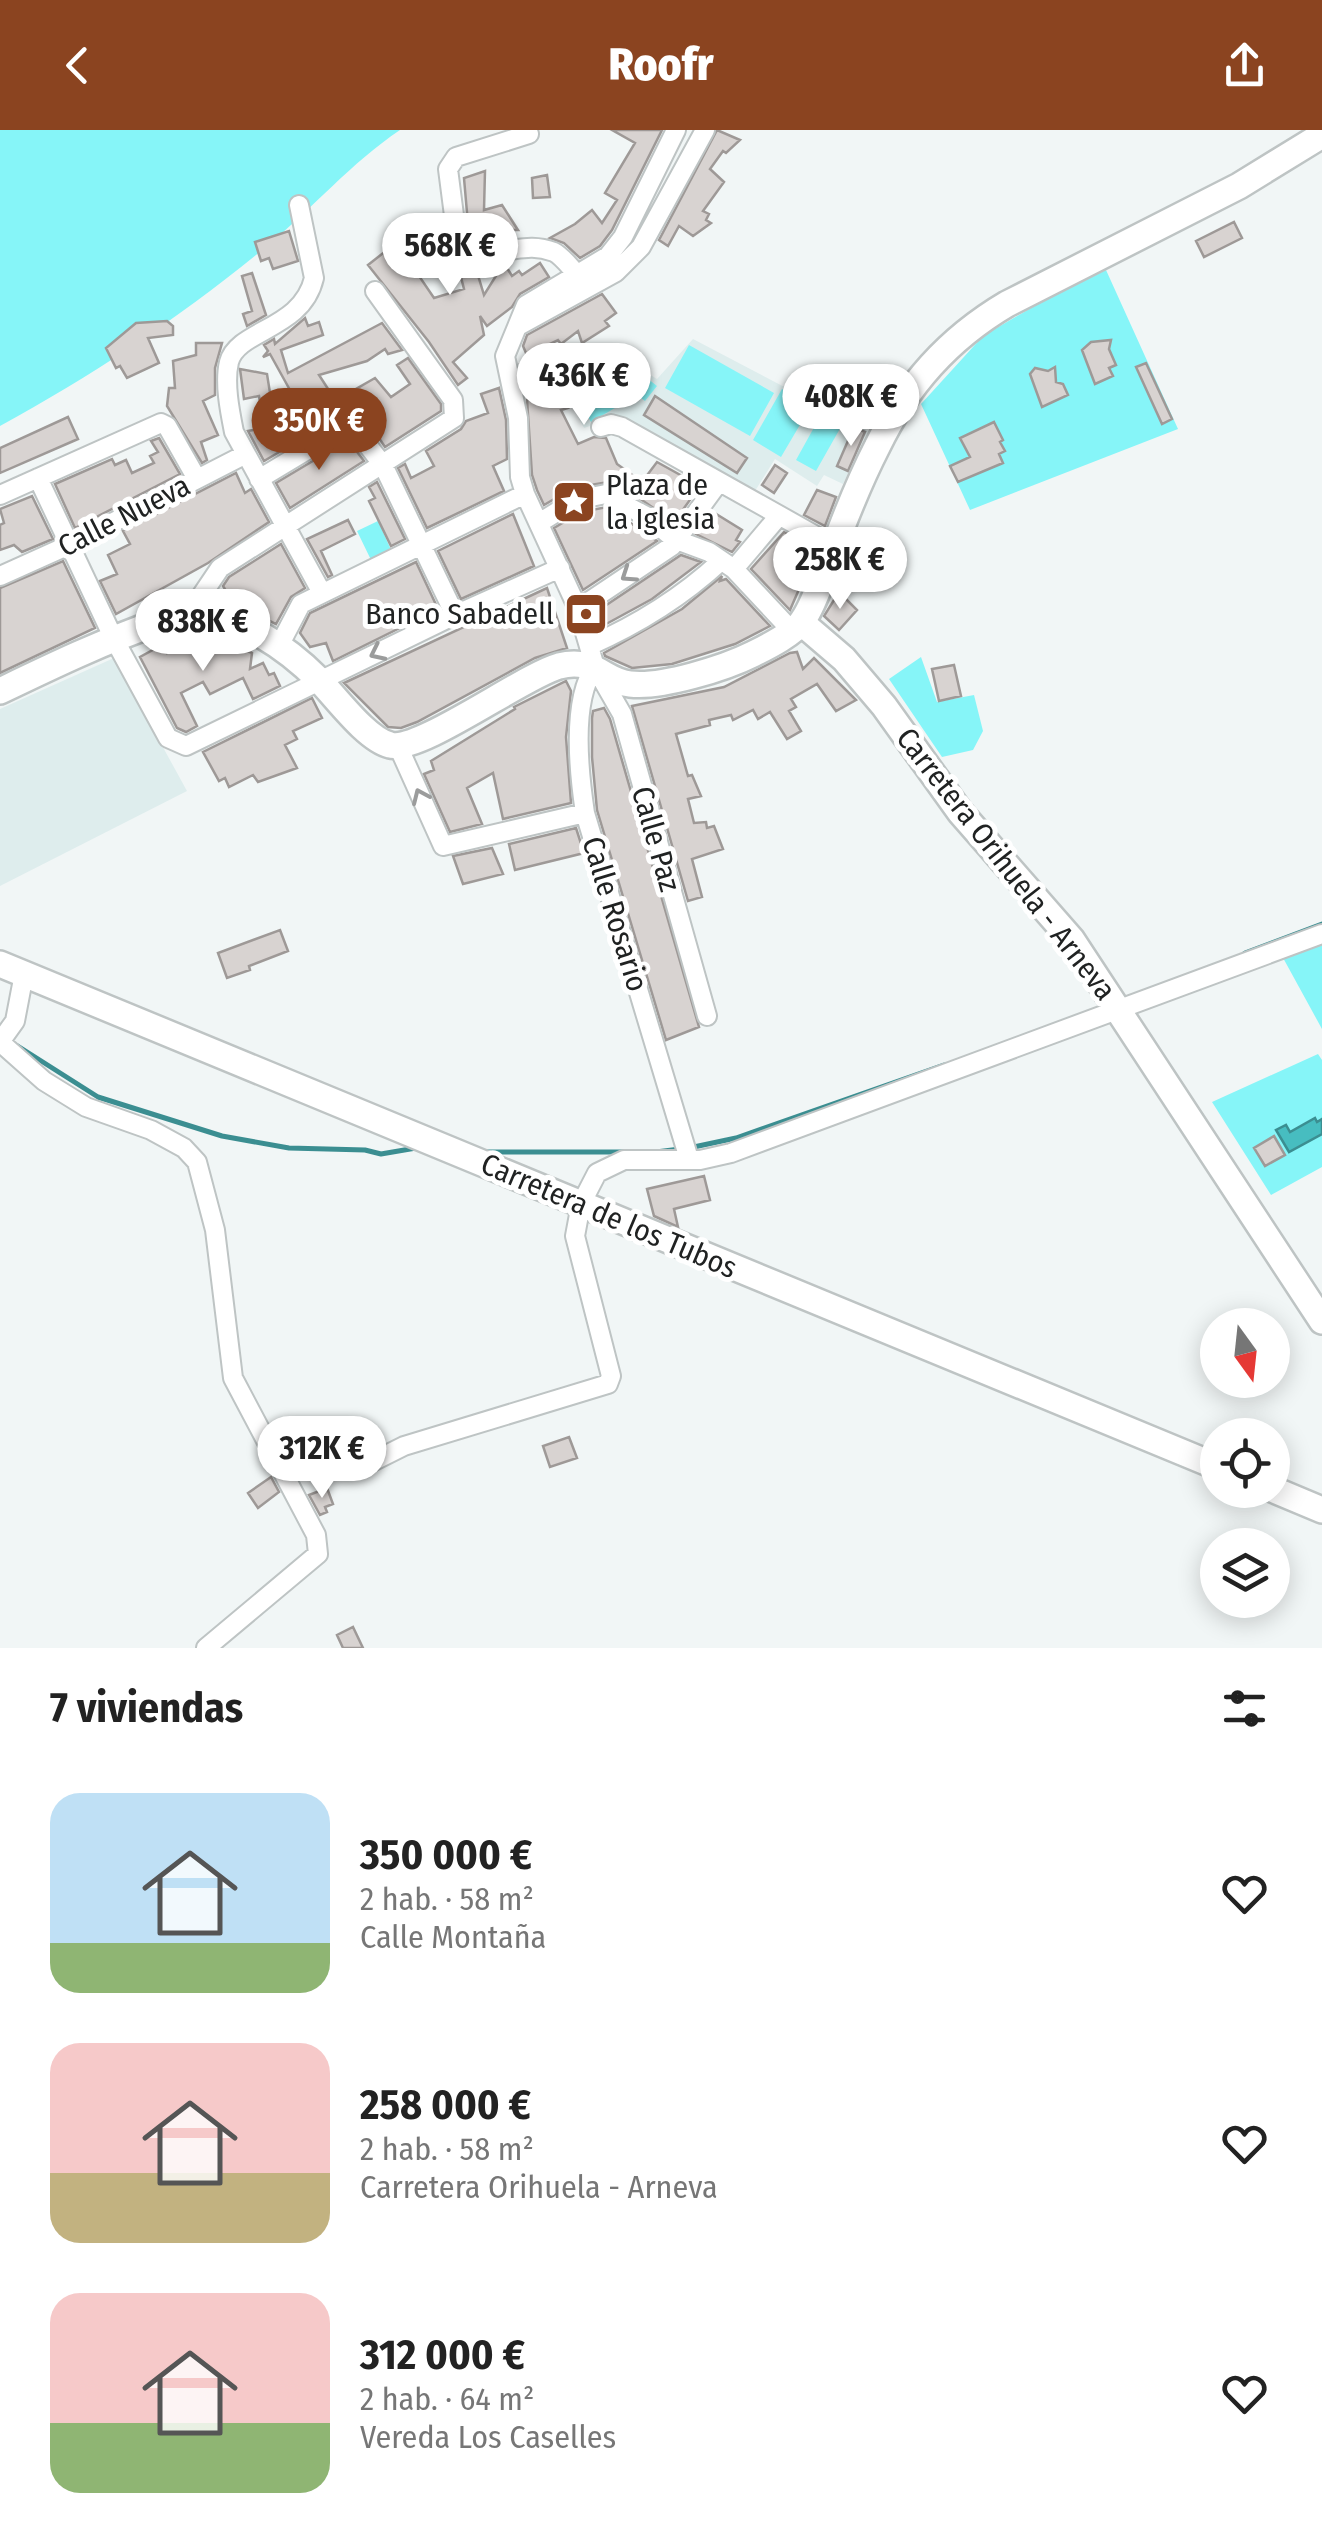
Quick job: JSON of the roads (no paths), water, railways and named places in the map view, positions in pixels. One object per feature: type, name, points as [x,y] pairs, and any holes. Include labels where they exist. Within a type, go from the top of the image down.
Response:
[{"type":"main road","points":[[1,689],[113,638],[191,610],[228,620],[279,646],[319,680],[368,731],[387,745],[398,746],[556,667],[592,656],[612,679],[644,684],[708,670],[753,654],[797,626],[892,419],[926,369],[961,335],[1007,304],[1239,186],[1322,135]]},
{"type":"main road","name":"Carretera Orihuela - Arneva","points":[[797,626],[844,659],[884,706],[960,812],[1072,940],[1322,1321]]},
{"type":"main road","name":"Carretera de los Tubos","points":[[12,969],[1200,1460]]},
{"type":"main road","points":[[1290,1497],[1322,1510]]},
{"type":"street","points":[[518,326],[526,305],[608,256],[623,237],[676,130]]},
{"type":"street","points":[[518,326],[616,272],[641,247],[706,130]]},
{"type":"street","points":[[529,134],[456,157],[448,169],[456,231],[471,244],[497,253],[529,248],[556,253],[577,274]]},
{"type":"street","points":[[299,205],[314,278],[312,289],[296,310],[272,329],[243,343],[229,362],[230,411],[234,432],[322,593]]},
{"type":"street","points":[[191,610],[220,568],[454,418],[453,400],[375,291]]},
{"type":"street","name":"Calle Paz","points":[[518,326],[506,356],[518,418],[520,477],[578,609],[592,656],[622,714],[707,1016]]},
{"type":"street","points":[[339,400],[383,465],[455,614]]},
{"type":"street","points":[[0,495],[161,423],[197,479]]},
{"type":"street","points":[[260,479],[352,423]]},
{"type":"street","points":[[601,427],[622,426],[834,546]]},
{"type":"street","name":"Calle Nueva","points":[[0,576],[246,454]]},
{"type":"street","points":[[38,478],[113,638],[168,738],[186,746],[455,614],[560,568]]},
{"type":"street","points":[[578,609],[672,546],[719,482]]},
{"type":"street","points":[[539,523],[576,500],[611,493],[674,539],[710,552],[797,626]]},
{"type":"street","points":[[279,646],[296,609],[525,494]]},
{"type":"street","points":[[592,656],[728,565],[778,516]]},
{"type":"street","name":"Calle Rosario","points":[[592,656],[584,682],[581,724],[580,775],[586,813],[689,1159]]},
{"type":"street","points":[[398,746],[443,846],[586,813]]},
{"type":"street","points":[[370,1463],[404,1446],[608,1384],[611,1376],[575,1236],[580,1204],[596,1173],[611,1164],[731,1153],[1116,1006],[1322,934]]},
{"type":"street","points":[[12,969],[14,1021],[0,1042],[44,1081],[86,1107],[150,1130],[184,1148],[197,1162],[214,1230],[232,1378],[316,1535],[318,1554],[206,1648]]},
{"type":"waterway","points":[[1245,953],[1322,924]]},
{"type":"waterway","points":[[16,1045],[98,1097],[222,1136],[289,1148],[381,1154],[416,1148]]},
{"type":"waterway","points":[[689,1148],[736,1138],[944,1065]]},
{"type":"waterway","points":[[656,1152],[680,1149]]},
{"type":"waterway","points":[[481,1152],[625,1152]]},
{"type":"place","name":"Plaza de la Iglesia","points":[[574,502]]},
{"type":"place","name":"Banco Sabadell","points":[[586,614]]}]
